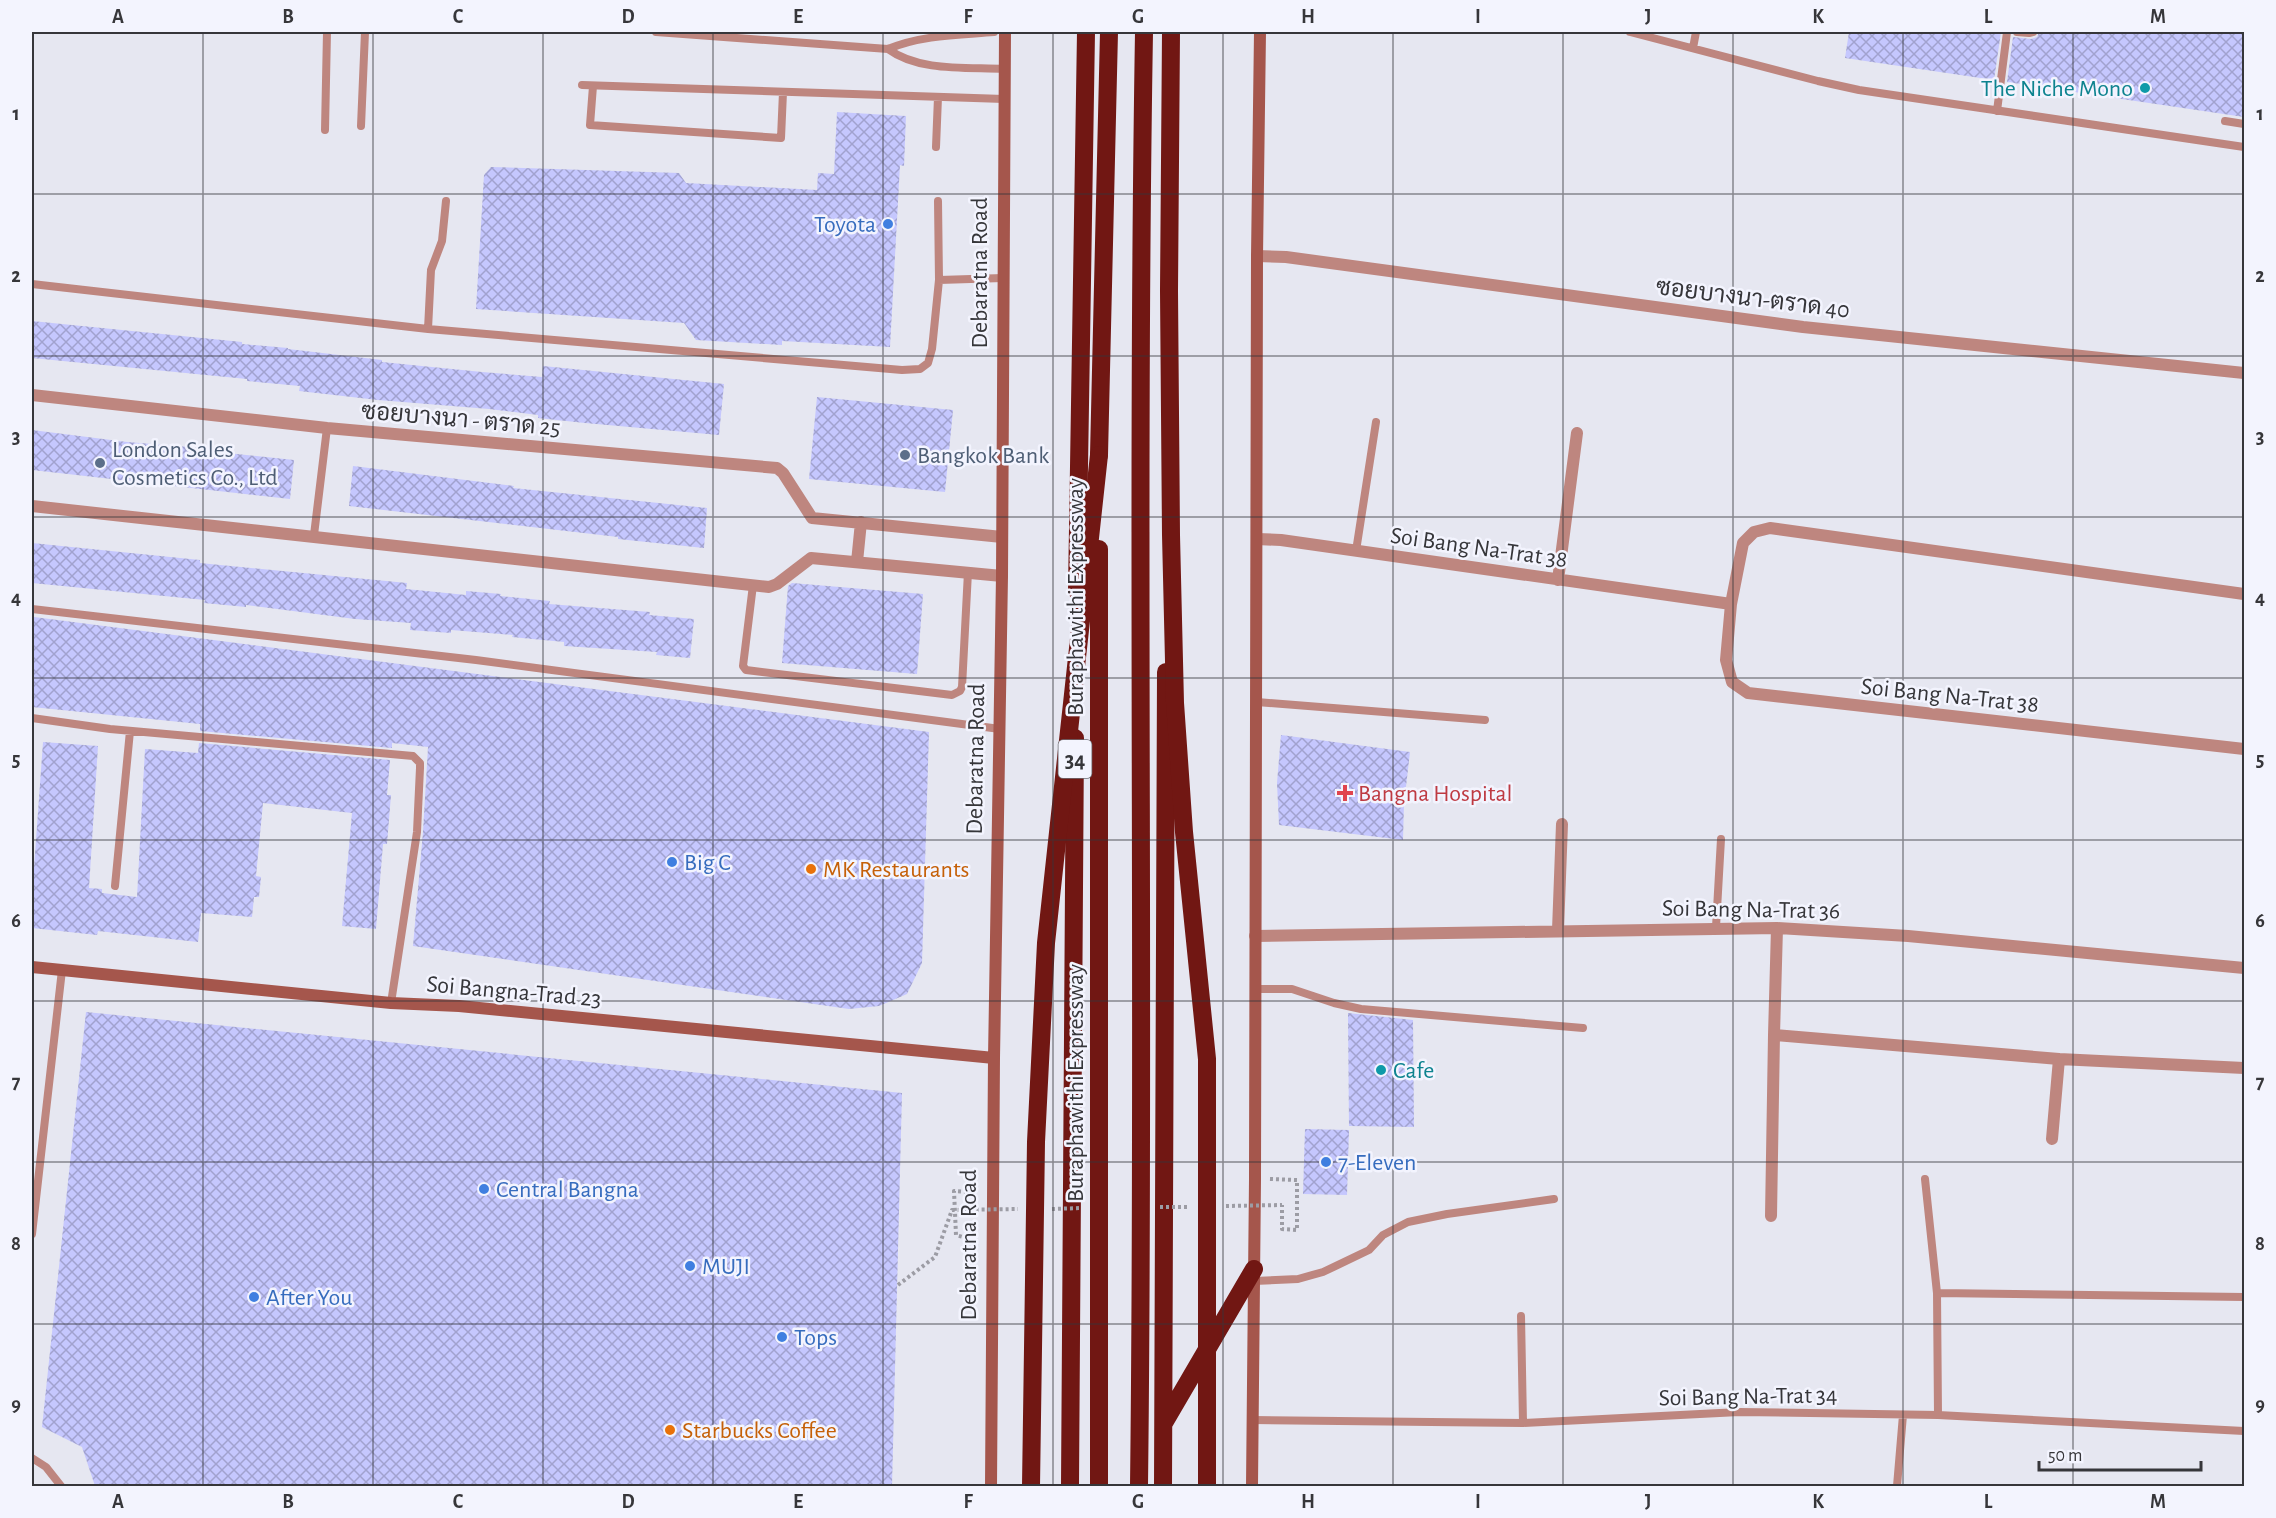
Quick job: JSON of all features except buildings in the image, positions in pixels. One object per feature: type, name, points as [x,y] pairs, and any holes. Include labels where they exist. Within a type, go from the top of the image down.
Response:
[{"type":"highway","name":"34","points":[[1070,1486],[1073,840],[1086,32]]},
{"type":"highway","name":"Buraphawithi Expressway","points":[[1099,1486],[1099,454],[1108,32]]},
{"type":"highway","points":[[1139,1486],[1142,845],[1140,291],[1144,32]]},
{"type":"highway","points":[[1163,1486],[1166,292],[1170,32]]},
{"type":"highway","points":[[1170,32],[1169,291],[1173,631],[1175,703],[1184,832],[1207,1059],[1207,1486]]},
{"type":"highway","points":[[1031,1486],[1036,1142],[1046,954],[1099,454]]},
{"type":"highway","points":[[1164,1423],[1254,1275]]},
{"type":"main road","name":"Debaratna Road","points":[[991,1486],[993,1058],[1002,576],[1005,32]]},
{"type":"main road","points":[[1252,1486],[1260,32]]},
{"type":"main road","name":"Soi Bangna-Trad 23","points":[[32,967],[391,1003],[459,1006],[993,1058]]},
{"type":"street","name":"ซอยบางนา-ตราด 40","points":[[1257,256],[1298,259],[1803,327],[2244,373]]},
{"type":"street","name":"ซอยบางนา - ตราด 25","points":[[32,395],[327,428],[777,468],[783,473],[812,518],[861,522]]},
{"type":"street","points":[[1558,580],[1577,433]]},
{"type":"street","points":[[32,506],[314,535],[753,585],[773,586],[811,558],[1002,576]]},
{"type":"street","points":[[858,562],[861,522],[1002,537]]},
{"type":"street","name":"Soi Bang Na-Trat 38","points":[[2244,594],[1770,528],[1754,532],[1743,543],[1731,604],[1726,660],[1732,682],[1748,693],[2244,748]]},
{"type":"street","name":"Soi Bang Na-Trat 38","points":[[1257,539],[1281,540],[1731,604]]},
{"type":"street","points":[[1558,930],[1562,824]]},
{"type":"street","name":"Soi Bang Na-Trat 36","points":[[1255,936],[1716,927],[1777,928],[1908,936],[2244,968]]},
{"type":"street","points":[[1771,1216],[1777,928]]},
{"type":"street","points":[[1774,1035],[2060,1059],[2244,1068]]},
{"type":"street","points":[[2052,1139],[2060,1059]]},
{"type":"lane","points":[[325,130],[327,32]]},
{"type":"lane","points":[[361,126],[365,32]]},
{"type":"lane","points":[[656,32],[888,49],[905,42],[927,38],[994,32]]},
{"type":"lane","points":[[1630,32],[1859,90],[2244,147]]},
{"type":"lane","points":[[1693,48],[1696,32]]},
{"type":"lane","points":[[1997,111],[2007,32]]},
{"type":"lane","points":[[2017,32],[2033,32]]},
{"type":"lane","points":[[888,49],[897,56],[932,65],[1004,69]]},
{"type":"lane","points":[[582,86],[1004,99]]},
{"type":"lane","points":[[593,86],[590,125],[781,138],[783,92]]},
{"type":"lane","points":[[936,147],[938,97]]},
{"type":"lane","points":[[2225,121],[2244,124]]},
{"type":"lane","points":[[428,329],[431,270],[442,241],[446,201]]},
{"type":"lane","points":[[32,284],[428,329],[713,355],[902,370],[920,369],[928,363],[932,349],[939,280],[938,201]]},
{"type":"lane","points":[[939,280],[1003,278]]},
{"type":"lane","points":[[1356,551],[1376,422]]},
{"type":"lane","points":[[314,535],[327,428]]},
{"type":"lane","points":[[753,585],[743,666],[746,670],[952,694],[960,691],[962,687],[968,572]]},
{"type":"lane","points":[[32,609],[476,660],[1000,729]]},
{"type":"lane","points":[[1257,702],[1485,720]]},
{"type":"lane","points":[[32,718],[130,731],[413,756],[417,759],[420,763],[417,832],[391,1003]]},
{"type":"lane","points":[[115,886],[130,731]]},
{"type":"lane","points":[[1716,927],[1721,839]]},
{"type":"lane","points":[[32,1234],[62,970]]},
{"type":"lane","points":[[1255,989],[1292,989],[1361,1009],[1583,1028]]},
{"type":"lane","points":[[1925,1179],[1937,1293],[1938,1415]]},
{"type":"lane","points":[[1254,1275],[1298,1279],[1323,1272],[1369,1250],[1383,1235],[1408,1222],[1554,1199]]},
{"type":"lane","points":[[1937,1293],[2244,1297]]},
{"type":"lane","points":[[1521,1316],[1523,1423]]},
{"type":"lane","name":"Soi Bang Na-Trat 34","points":[[1253,1420],[1523,1423],[1739,1412],[1938,1415],[2244,1431]]},
{"type":"lane","points":[[1897,1486],[1903,1415]]},
{"type":"lane","points":[[32,1458],[46,1467],[61,1486]]},
{"type":"path","points":[[1255,1179],[1298,1180],[1297,1230],[1282,1229],[1282,1205]]},
{"type":"path","points":[[898,1284],[935,1257],[952,1210],[967,1210],[968,1192],[954,1191],[956,1235],[992,1245]]},
{"type":"place","name":"The Niche Mono","points":[[2145,88]]},
{"type":"place","name":"Toyota","points":[[888,224]]},
{"type":"place","name":"Bangkok Bank","points":[[905,455]]},
{"type":"place","name":"London Sales Cosmetics Co., Ltd","points":[[100,463]]},
{"type":"place","name":"Bangna Hospital","points":[[1345,793]]},
{"type":"place","name":"Big C","points":[[672,862]]},
{"type":"place","name":"MK Restaurants","points":[[811,869]]},
{"type":"place","name":"Cafe","points":[[1381,1070]]},
{"type":"place","name":"7-Eleven","points":[[1326,1162]]},
{"type":"place","name":"Central Bangna","points":[[484,1189]]},
{"type":"place","name":"MUJI","points":[[690,1266]]},
{"type":"place","name":"After You","points":[[254,1297]]},
{"type":"place","name":"Tops","points":[[782,1337]]},
{"type":"place","name":"Starbucks Coffee","points":[[670,1430]]}]
